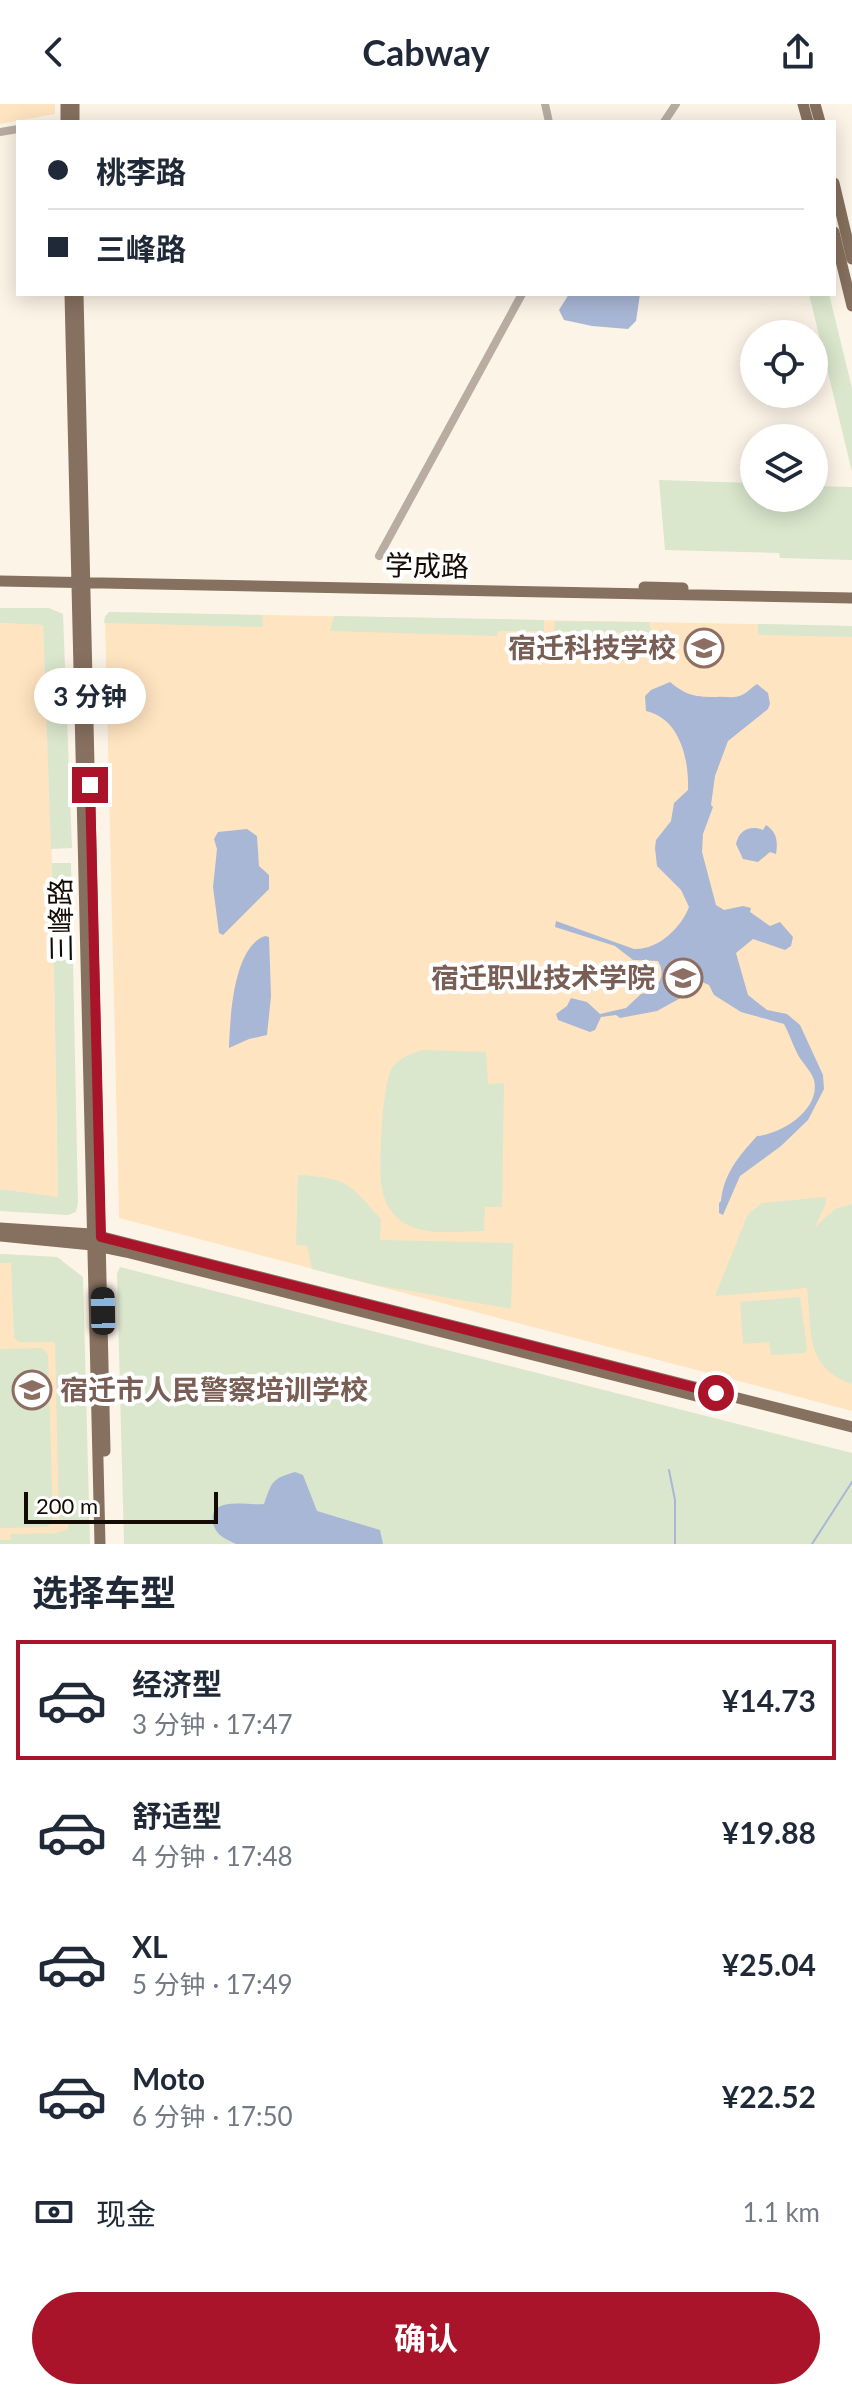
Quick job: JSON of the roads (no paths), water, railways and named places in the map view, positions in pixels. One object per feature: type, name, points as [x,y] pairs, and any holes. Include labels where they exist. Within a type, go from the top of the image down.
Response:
[{"type":"main road","points":[[836,202],[852,306]]},
{"type":"main road","points":[[840,240],[852,259]]},
{"type":"main road","name":"三峰路","points":[[70,296],[81,579]]},
{"type":"main road","name":"三峰路","points":[[78,296],[100,1544]]},
{"type":"main road","name":"学成路","points":[[0,574],[81,579],[851,595]]},
{"type":"main road","name":"学成路","points":[[0,581],[81,579]]},
{"type":"main road","points":[[0,1228],[96,1241],[852,1427]]},
{"type":"main road","points":[[0,1236],[96,1241],[852,1435]]},
{"type":"main road","name":"三峰路","points":[[96,1241],[107,1544]]},
{"type":"street","points":[[379,556],[521,296]]},
{"type":"water","points":[[568,296],[640,296],[636,321],[628,329],[564,320],[559,310]]},
{"type":"water","points":[[670,682],[687,693],[703,697],[739,696],[757,684],[768,693],[768,709],[728,741],[715,776],[713,807],[703,834],[702,852],[716,905],[724,910],[743,906],[751,908],[750,912],[770,926],[780,922],[793,937],[791,946],[785,950],[753,939],[736,953],[748,995],[767,1010],[787,1014],[800,1025],[823,1075],[824,1089],[808,1120],[781,1146],[740,1176],[723,1215],[719,1213],[719,1203],[729,1173],[738,1158],[757,1136],[777,1131],[797,1118],[815,1091],[811,1073],[784,1024],[741,1012],[714,995],[709,985],[702,982],[694,982],[686,995],[657,1011],[620,1018],[616,1015],[601,1017],[595,1030],[590,1032],[558,1020],[556,1014],[567,1006],[571,998],[587,1002],[600,1014],[626,1008],[641,994],[652,992],[662,974],[658,961],[633,960],[615,946],[555,927],[556,921],[634,949],[652,946],[668,936],[689,907],[681,890],[657,866],[655,848],[656,840],[671,821],[674,803],[688,790],[687,767],[675,732],[658,716],[646,711],[645,696]]},
{"type":"water","points":[[766,825],[776,838],[776,854],[770,852],[758,862],[743,859],[736,844],[742,832],[763,830]]},
{"type":"water","points":[[247,829],[257,836],[259,866],[269,875],[269,889],[223,935],[219,933],[213,887],[217,849],[214,839],[218,832]]},
{"type":"water","points":[[265,936],[269,937],[271,996],[267,1035],[229,1048],[232,1003],[240,969],[254,943]]},
{"type":"water","points":[[295,1472],[303,1475],[317,1511],[380,1530],[383,1544],[236,1544],[216,1531],[213,1514],[217,1508],[231,1504],[264,1504],[274,1482]]},
{"type":"waterway","points":[[669,1470],[675,1500],[675,1544]]},
{"type":"waterway","points":[[812,1544],[852,1482]]},
{"type":"place","name":"宿迁科技学校","points":[[704,648]]},
{"type":"place","name":"宿迁职业技术学院","points":[[683,978]]},
{"type":"place","name":"宿迁市人民警察培训学校","points":[[32,1390]]}]
